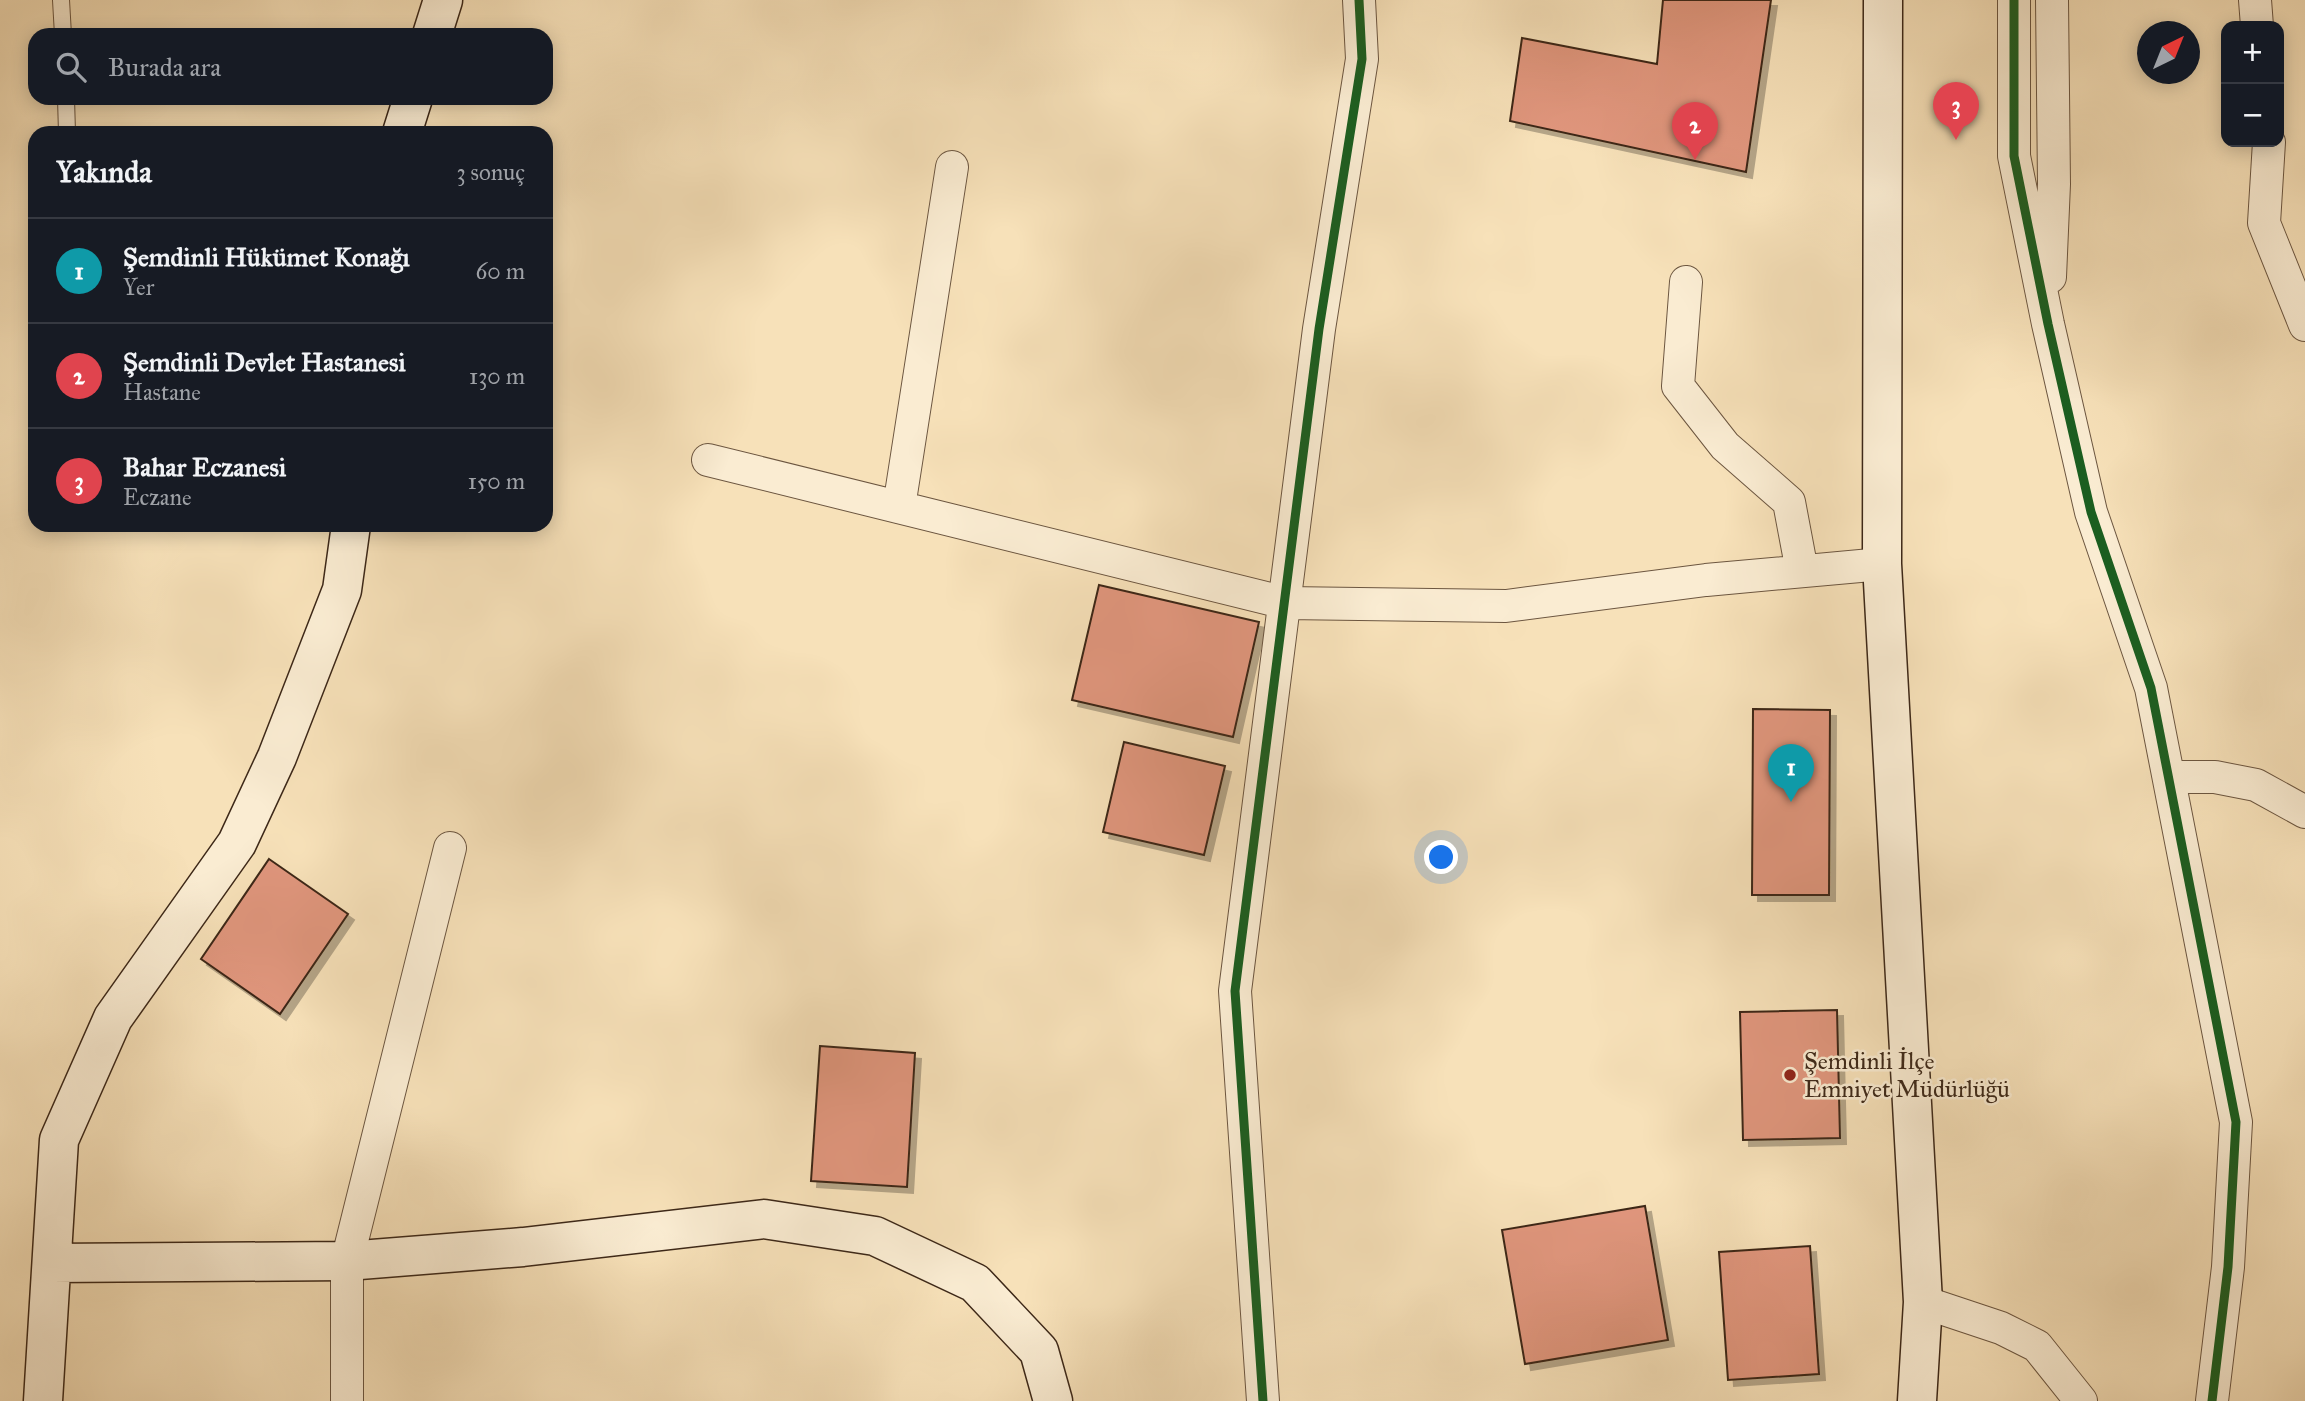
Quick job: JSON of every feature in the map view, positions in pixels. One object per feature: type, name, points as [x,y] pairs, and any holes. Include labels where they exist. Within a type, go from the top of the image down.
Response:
[{"type":"street","points":[[434,28],[443,0]]},
{"type":"street","points":[[1263,1401],[1235,991],[1319,329],[1362,59],[1359,0]]},
{"type":"street","points":[[1883,0],[1882,564],[1923,1302],[1917,1401]]},
{"type":"street","points":[[2014,0],[2014,156],[2048,324],[2091,512],[2151,688],[2236,1122],[2228,1267],[2212,1401]]},
{"type":"street","points":[[2048,324],[2054,184],[2052,0]]},
{"type":"street","points":[[2255,0],[2257,21]]},
{"type":"street","points":[[404,126],[411,105]]},
{"type":"street","points":[[2269,147],[2264,223],[2305,325]]},
{"type":"street","points":[[900,507],[952,167]]},
{"type":"street","points":[[1686,282],[1678,386],[1725,446],[1789,502],[1802,571]]},
{"type":"street","points":[[708,460],[1286,603],[1507,606],[1706,580],[1882,564]]},
{"type":"street","points":[[43,1401],[59,1140],[113,1018],[237,843],[277,758],[342,590],[350,532]]},
{"type":"street","points":[[2169,777],[2215,777],[2256,785],[2305,812]]},
{"type":"street","points":[[347,1401],[347,1261],[450,848]]},
{"type":"street","points":[[52,1263],[347,1261],[523,1247],[764,1219],[875,1236],[975,1283],[1039,1351],[1053,1401]]},
{"type":"street","points":[[1923,1302],[2001,1328],[2037,1346],[2081,1401]]},
{"type":"lane","points":[[61,0],[63,28]]},
{"type":"lane","points":[[66,105],[67,126]]},
{"type":"building","points":[[1663,0],[1771,0],[1746,172],[1510,121],[1522,38],[1657,64]]},
{"type":"building","points":[[1099,585],[1259,622],[1233,737],[1072,700]]},
{"type":"building","points":[[1753,709],[1830,710],[1829,895],[1752,895]]},
{"type":"building","points":[[1124,742],[1225,766],[1204,855],[1103,832]]},
{"type":"building","points":[[269,859],[348,914],[280,1014],[201,959]]},
{"type":"building","name":"Şemdinli İlçe Emniyet Müdürlüğü","points":[[1837,1010],[1840,1138],[1743,1140],[1740,1012]]},
{"type":"building","points":[[820,1046],[915,1053],[907,1187],[811,1181]]},
{"type":"building","points":[[1645,1206],[1668,1340],[1525,1364],[1502,1230]]},
{"type":"building","points":[[1810,1246],[1819,1374],[1728,1380],[1719,1252]]},
{"type":"cycle path","points":[[1263,1401],[1235,991],[1319,329],[1362,59],[1359,0]]},
{"type":"cycle path","points":[[2014,0],[2014,156],[2048,324],[2091,512],[2151,688],[2236,1122],[2228,1267],[2212,1401]]},
{"type":"place","name":"Bahar Eczanesi","points":[[1956,140]]},
{"type":"place","name":"Şemdinli Devlet Hastanesi","points":[[1695,160]]},
{"type":"place","name":"Şemdinli Hükümet Konağı","points":[[1791,802]]},
{"type":"place","name":"Şemdinli İlçe Emniyet Müdürlüğü","points":[[1790,1075]]}]
